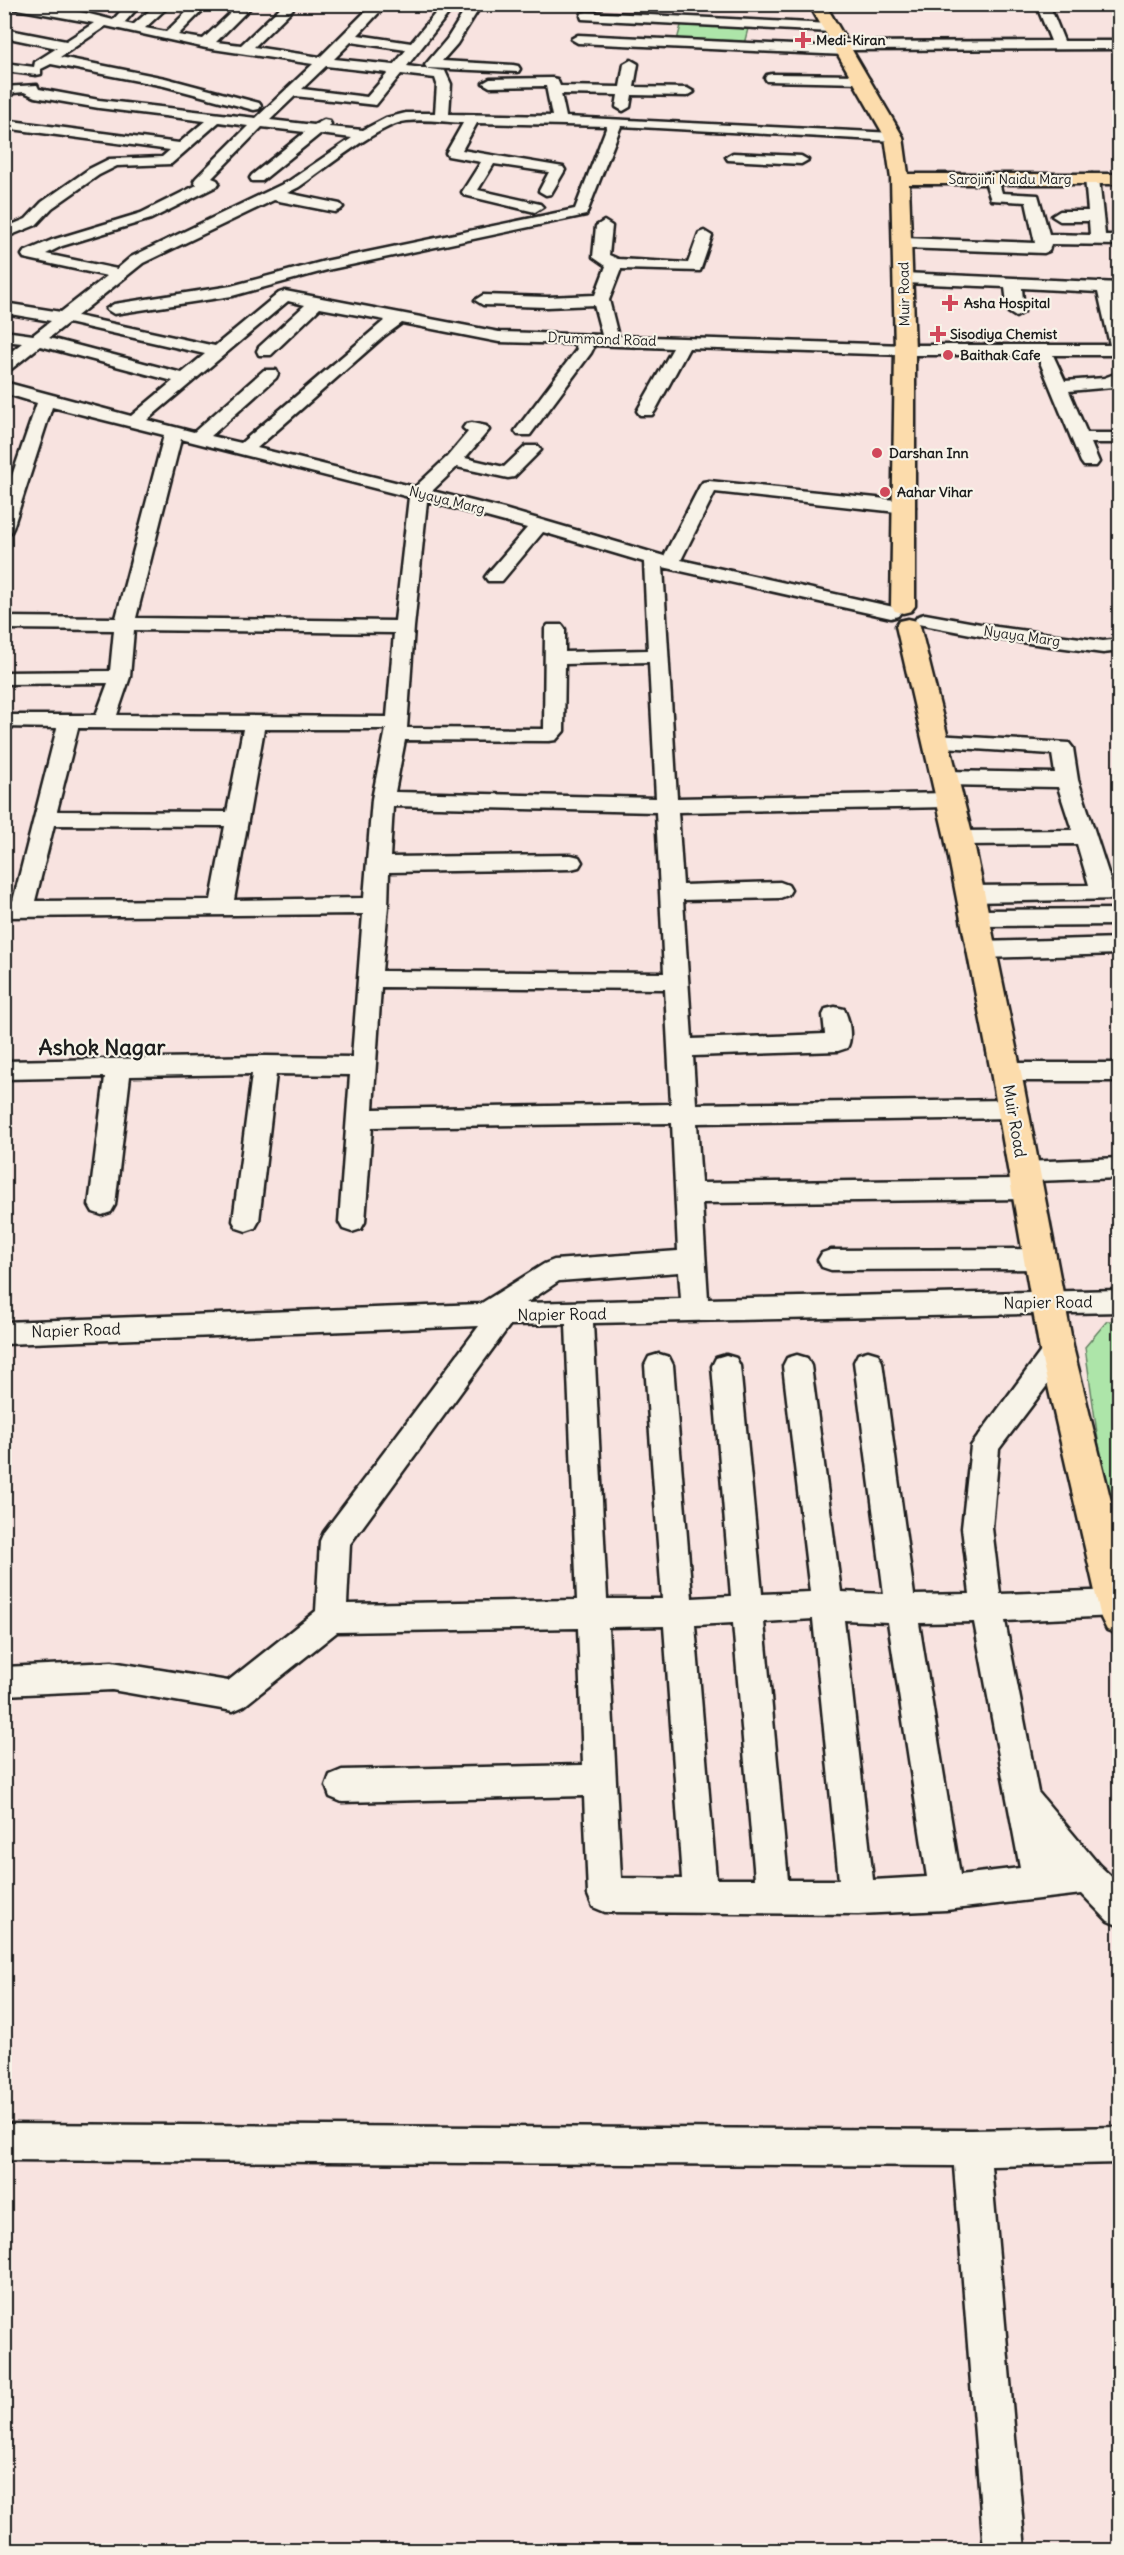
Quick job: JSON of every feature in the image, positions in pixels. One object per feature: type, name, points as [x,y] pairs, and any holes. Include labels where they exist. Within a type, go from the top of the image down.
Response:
[{"type":"main road","name":"Muir Road","points":[[817,4],[894,136],[900,179],[903,243],[907,616],[959,838],[1006,1072],[1057,1351],[1118,1610]]},
{"type":"main road","name":"Sarojini Naidu Marg","points":[[900,179],[1119,179]]},
{"type":"street","points":[[11,4],[84,16],[135,30],[244,51],[441,74],[449,84],[442,117]]},
{"type":"street","points":[[84,16],[92,4]]},
{"type":"street","points":[[135,4],[110,23],[48,59],[36,71],[31,92],[99,104],[167,111],[237,122],[365,135]]},
{"type":"street","points":[[135,30],[165,4]]},
{"type":"street","points":[[169,36],[203,4]]},
{"type":"street","points":[[206,44],[248,4]]},
{"type":"street","points":[[244,51],[292,4]]},
{"type":"street","points":[[288,75],[363,4]]},
{"type":"street","points":[[120,274],[30,255],[57,243],[146,216],[212,183],[201,182],[230,150],[350,38],[381,4]]},
{"type":"street","points":[[292,92],[371,102],[416,48],[422,31],[450,4]]},
{"type":"street","points":[[476,4],[452,41],[432,65],[552,82],[560,120]]},
{"type":"street","points":[[1042,4],[1059,45]]},
{"type":"street","points":[[587,16],[612,11],[675,11],[755,25],[831,28]]},
{"type":"street","points":[[601,41],[612,11]]},
{"type":"street","points":[[669,43],[675,11]]},
{"type":"street","points":[[363,23],[384,26]]},
{"type":"street","points":[[751,47],[755,25]]},
{"type":"street","points":[[4,33],[69,46]]},
{"type":"street","points":[[350,38],[416,48]]},
{"type":"street","points":[[579,39],[751,47],[1119,45]]},
{"type":"street","points":[[509,54],[515,76]]},
{"type":"street","points":[[48,59],[258,102],[237,122]]},
{"type":"street","points":[[114,309],[232,291],[325,266],[581,212],[617,123],[631,64]]},
{"type":"street","points":[[4,67],[36,71]]},
{"type":"street","points":[[475,83],[515,76]]},
{"type":"street","points":[[688,76],[687,92],[693,127]]},
{"type":"street","points":[[772,78],[862,79]]},
{"type":"street","points":[[5,94],[10,89],[32,88]]},
{"type":"street","points":[[554,90],[687,92]]},
{"type":"street","points":[[257,178],[352,100]]},
{"type":"street","points":[[4,366],[137,260],[294,184],[365,135],[391,121],[406,117],[560,120],[894,136]]},
{"type":"street","points":[[4,234],[30,222],[47,206],[94,172],[114,162],[166,161],[216,118]]},
{"type":"street","points":[[473,118],[453,153],[489,161],[526,162],[558,170],[546,191]]},
{"type":"street","points":[[4,124],[182,148]]},
{"type":"street","points":[[762,175],[769,130]]},
{"type":"street","points":[[733,157],[801,160]]},
{"type":"street","points":[[489,161],[469,192],[535,207]]},
{"type":"street","points":[[1092,178],[1098,239]]},
{"type":"street","points":[[903,243],[1044,248],[1033,198],[996,197],[991,179]]},
{"type":"street","points":[[273,195],[335,207]]},
{"type":"street","points":[[1060,216],[1096,216]]},
{"type":"street","points":[[604,226],[601,257],[615,264],[694,268],[704,236]]},
{"type":"street","points":[[1042,239],[1119,240]]},
{"type":"street","points":[[611,339],[601,300],[615,264]]},
{"type":"street","points":[[903,278],[1112,288],[1119,351]]},
{"type":"street","points":[[1013,283],[1016,312]]},
{"type":"street","name":"Drummond Road","points":[[134,422],[285,296],[499,337],[905,350],[1119,351]]},
{"type":"street","points":[[483,300],[547,302],[601,300]]},
{"type":"street","points":[[265,351],[317,302]]},
{"type":"street","points":[[4,308],[65,318],[219,352]]},
{"type":"street","points":[[244,450],[377,334],[399,318]]},
{"type":"street","points":[[4,336],[37,340],[184,380]]},
{"type":"street","points":[[524,431],[585,349],[582,338]]},
{"type":"street","points":[[646,411],[684,342]]},
{"type":"street","points":[[1043,350],[1090,462]]},
{"type":"street","points":[[198,438],[270,374]]},
{"type":"street","points":[[1059,387],[1107,383],[1119,377]]},
{"type":"street","name":"Nyaya Marg","points":[[4,387],[46,400],[419,493],[662,561],[907,616],[997,633],[1103,647],[1119,645]]},
{"type":"street","points":[[4,528],[46,400]]},
{"type":"street","points":[[35,435],[51,422],[61,418],[102,414]]},
{"type":"street","points":[[352,1222],[365,1066],[369,979],[377,906],[383,799],[397,729],[404,627],[419,493],[453,461],[480,430],[472,428]]},
{"type":"street","points":[[105,722],[120,677],[125,623],[174,432]]},
{"type":"street","points":[[1080,438],[1119,438]]},
{"type":"street","points":[[453,461],[508,473],[532,450]]},
{"type":"street","points":[[4,467],[25,467]]},
{"type":"street","points":[[695,1311],[658,656],[662,561],[710,486],[906,507]]},
{"type":"street","points":[[495,577],[539,525]]},
{"type":"street","points":[[4,623],[404,627]]},
{"type":"street","points":[[4,721],[254,724],[549,735],[554,731],[557,658],[555,629]]},
{"type":"street","points":[[557,658],[658,656]]},
{"type":"street","points":[[4,678],[120,677]]},
{"type":"street","points":[[69,720],[45,818],[13,909],[377,906]]},
{"type":"street","points":[[221,909],[254,724]]},
{"type":"street","points":[[935,741],[1062,748],[1067,780],[1085,837],[1115,893],[972,906]]},
{"type":"street","points":[[383,799],[667,805],[1067,780]]},
{"type":"street","points":[[45,818],[238,819]]},
{"type":"street","points":[[959,838],[1085,837]]},
{"type":"street","points":[[378,865],[571,862]]},
{"type":"street","points":[[672,893],[780,890]]},
{"type":"street","points":[[972,906],[1119,917]]},
{"type":"street","points":[[981,950],[1119,946]]},
{"type":"street","points":[[369,979],[676,981]]},
{"type":"street","points":[[680,1048],[838,1042],[835,1015]]},
{"type":"street","points":[[4,1070],[265,1065],[365,1066]]},
{"type":"street","points":[[246,1221],[265,1065]]},
{"type":"street","points":[[102,1204],[118,1069]]},
{"type":"street","points":[[1006,1072],[1119,1072]]},
{"type":"street","points":[[360,1118],[1012,1109]]},
{"type":"street","points":[[689,1193],[1025,1180],[1119,1168]]},
{"type":"street","points":[[332,1618],[335,1541],[493,1315],[554,1271],[692,1260]]},
{"type":"street","points":[[831,1260],[1040,1260]]},
{"type":"street","name":"Napier Road","points":[[4,1333],[493,1315],[1119,1301]]},
{"type":"street","points":[[579,1314],[605,1895],[858,1897],[946,1893],[1088,1877],[1090,1880]]},
{"type":"street","points":[[1039,1882],[987,1608],[977,1528],[985,1446],[1057,1351]]},
{"type":"street","points":[[868,1362],[901,1609],[946,1893]]},
{"type":"street","points":[[659,1365],[700,1894]]},
{"type":"street","points":[[726,1366],[772,1896]]},
{"type":"street","points":[[797,1366],[827,1605],[858,1897]]},
{"type":"street","points":[[4,1681],[112,1676],[233,1696],[332,1618],[678,1612],[827,1605],[901,1609],[1118,1610]]},
{"type":"street","points":[[342,1786],[599,1780]]},
{"type":"street","points":[[1024,1800],[1090,1880],[1119,1909]]},
{"type":"street","points":[[4,2142],[970,2148],[1119,2145]]},
{"type":"street","points":[[970,2148],[1005,2550]]},
{"type":"green space","points":[[682,22],[749,25],[744,44],[677,40]]},
{"type":"green space","points":[[1107,1321],[1119,1321],[1119,1513],[1108,1512],[1085,1347]]},
{"type":"place","name":"Medi-Kiran","points":[[803,40]]},
{"type":"place","name":"Asha Hospital","points":[[950,303]]},
{"type":"place","name":"Sisodiya Chemist","points":[[938,334]]},
{"type":"place","name":"Baithak Cafe","points":[[948,355]]},
{"type":"place","name":"Darshan Inn","points":[[877,453]]},
{"type":"place","name":"Aahar Vihar","points":[[885,492]]},
{"type":"district","name":"Ashok Nagar","points":[[102,1047]]}]
